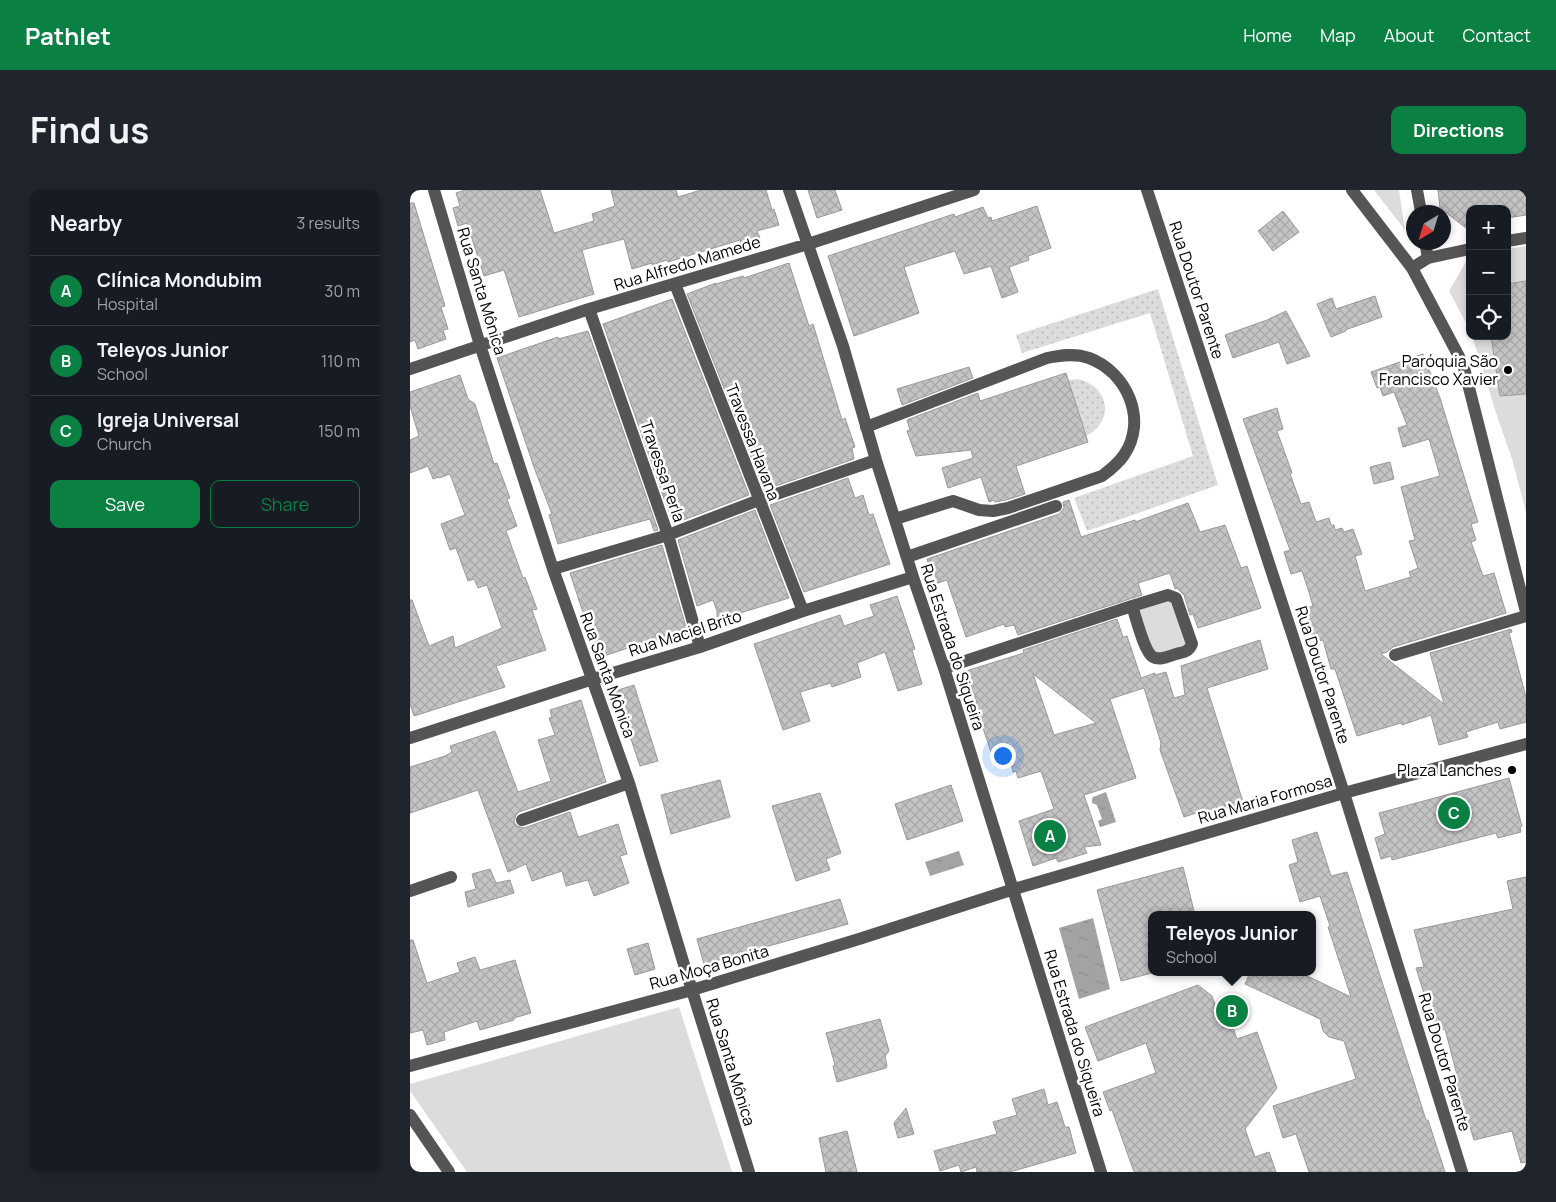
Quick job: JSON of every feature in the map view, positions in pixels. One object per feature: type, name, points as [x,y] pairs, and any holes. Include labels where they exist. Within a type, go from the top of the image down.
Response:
[{"type":"street","name":"Rua Santa Mônica","points":[[434,190],[480,345],[553,569],[629,783],[749,1172]]},
{"type":"street","name":"Rua Estrada do Siqueira","points":[[789,190],[842,346],[876,460],[1014,889],[1101,1172]]},
{"type":"street","name":"Rua Alfredo Mamede","points":[[410,369],[589,309],[808,244],[974,190]]},
{"type":"street","name":"Rua Doutor Parente","points":[[1147,190],[1344,793],[1462,1172]]},
{"type":"street","points":[[1352,190],[1412,268],[1463,364],[1526,612]]},
{"type":"street","points":[[1417,190],[1420,205]]},
{"type":"street","points":[[1511,241],[1526,238]]},
{"type":"street","points":[[1427,250],[1428,258]]},
{"type":"street","points":[[1412,268],[1428,258],[1466,250]]},
{"type":"street","name":"Travessa Havana","points":[[675,284],[802,611]]},
{"type":"street","name":"Travessa Perla","points":[[589,309],[668,535],[700,647]]},
{"type":"street","points":[[866,427],[1048,358],[1067,354],[1088,357],[1105,365],[1120,379],[1130,397],[1134,419],[1132,438],[1125,455],[1113,468],[1102,476],[1008,508],[993,511],[979,510],[953,501],[895,519]]},
{"type":"street","points":[[553,569],[668,535],[759,500],[876,460]]},
{"type":"street","points":[[907,557],[1056,506]]},
{"type":"street","name":"Rua Maciel Brito","points":[[410,738],[592,679],[700,647],[802,611],[913,577]]},
{"type":"street","points":[[944,668],[1132,606],[1168,595],[1176,598],[1192,644],[1190,648],[1187,651],[1162,659],[1154,657],[1148,651],[1132,606]]},
{"type":"street","points":[[1395,655],[1526,616]]},
{"type":"street","name":"Rua Maria Formosa","points":[[1014,889],[1344,793],[1526,744]]},
{"type":"street","points":[[522,820],[629,783]]},
{"type":"street","points":[[410,891],[451,878]]},
{"type":"street","name":"Rua Moça Bonita","points":[[410,1066],[692,990],[1014,889]]},
{"type":"street","points":[[410,1115],[450,1172]]},
{"type":"shaded area","points":[[1374,190],[1399,190],[1405,230]]},
{"type":"shaded area","points":[[1526,246],[1526,512],[1512,459],[1473,340],[1511,340],[1511,248]]},
{"type":"shaded area","points":[[1466,262],[1466,323],[1449,291]]},
{"type":"shaded area","points":[[1158,289],[1218,485],[1087,531],[1074,498],[1193,456],[1150,313],[1022,353],[1016,335]]},
{"type":"shaded area","points":[[1077,379],[1096,388],[1105,404],[1102,422],[1086,436],[1068,380]]},
{"type":"shaded area","points":[[1172,599],[1187,645],[1154,655],[1137,610]]},
{"type":"shaded area","points":[[679,1007],[732,1172],[467,1172],[410,1091],[410,1084]]},
{"type":"water","points":[[1106,792],[1116,822],[1100,827],[1098,821],[1102,819],[1097,805],[1092,803],[1092,799]]},
{"type":"water","points":[[959,851],[964,865],[930,876],[925,862]]},
{"type":"water","points":[[1093,918],[1110,989],[1079,999],[1059,928]]},
{"type":"building","points":[[465,190],[540,190],[554,233],[594,221],[592,214],[615,206],[611,190],[676,190],[678,197],[701,190],[766,190],[779,225],[757,231],[760,238],[741,244],[740,240],[668,262],[667,260],[632,269],[624,239],[582,250],[594,294],[519,317],[504,270],[484,276],[467,223],[458,226],[453,208],[460,206],[456,193]]},
{"type":"building","points":[[808,190],[835,190],[842,210],[817,218]]},
{"type":"building","points":[[1438,190],[1526,190],[1526,215],[1511,217],[1511,205],[1466,205],[1466,228],[1451,216],[1451,205],[1440,205]]},
{"type":"building","points":[[410,203],[414,203],[445,306],[441,307],[448,329],[443,330],[446,339],[418,349],[415,340],[410,342]]},
{"type":"building","points":[[1037,206],[1051,248],[1028,256],[1029,260],[1009,267],[1018,292],[1002,298],[991,266],[964,274],[955,251],[904,267],[919,313],[854,336],[828,256],[954,214],[955,217],[983,207],[988,218],[991,217],[992,221]]},
{"type":"building","points":[[1283,211],[1299,232],[1273,251],[1258,231]]},
{"type":"building","points":[[789,263],[809,326],[813,324],[842,420],[845,418],[855,447],[852,448],[854,459],[764,490],[687,294],[716,283],[743,276],[744,278]]},
{"type":"building","name":"Paróquia São Francisco Xavier","points":[[1526,281],[1526,394],[1500,396],[1492,340],[1511,340],[1511,283]]},
{"type":"building","points":[[1375,296],[1382,317],[1331,337],[1317,304],[1332,298],[1336,309]]},
{"type":"building","points":[[672,299],[749,495],[673,524],[603,324]]},
{"type":"building","points":[[1286,311],[1310,356],[1287,364],[1279,342],[1233,358],[1225,335]]},
{"type":"building","points":[[588,331],[658,530],[654,531],[650,519],[558,544],[549,515],[552,514],[497,358],[558,337],[558,339]]},
{"type":"building","points":[[1423,354],[1440,398],[1478,522],[1471,524],[1476,540],[1471,542],[1483,576],[1494,573],[1506,613],[1393,647],[1381,654],[1444,704],[1430,653],[1511,629],[1512,632],[1509,633],[1526,697],[1526,722],[1500,729],[1498,722],[1466,732],[1468,737],[1439,745],[1431,715],[1402,725],[1401,723],[1357,736],[1335,669],[1331,669],[1323,640],[1314,642],[1303,609],[1313,606],[1308,589],[1302,571],[1291,574],[1284,552],[1290,550],[1243,419],[1277,408],[1283,429],[1277,431],[1301,504],[1309,502],[1316,522],[1329,518],[1335,530],[1342,528],[1344,532],[1353,529],[1362,554],[1355,556],[1365,591],[1411,577],[1409,572],[1418,568],[1409,541],[1415,540],[1401,487],[1440,476],[1429,439],[1403,447],[1398,428],[1407,425],[1394,392],[1383,396],[1380,387],[1377,388],[1371,372]]},
{"type":"building","points":[[969,367],[973,378],[902,405],[897,389]]},
{"type":"building","points":[[1066,373],[1088,442],[1016,466],[1025,494],[1006,500],[989,502],[981,477],[948,488],[942,468],[973,458],[971,450],[916,456],[907,431],[910,430],[907,420],[978,393],[980,401]]},
{"type":"building","points":[[460,375],[468,399],[475,404],[494,464],[497,463],[510,498],[507,499],[517,526],[506,531],[523,578],[525,577],[537,609],[532,610],[546,650],[496,666],[505,687],[414,716],[410,704],[410,600],[412,600],[429,646],[453,636],[455,648],[502,628],[487,585],[478,588],[474,579],[468,581],[456,548],[450,550],[441,524],[465,515],[450,474],[433,479],[428,466],[410,473],[410,440],[419,436],[410,406],[410,392]]},
{"type":"building","points":[[1390,462],[1394,479],[1374,484],[1370,467]]},
{"type":"building","points":[[848,478],[855,498],[863,495],[869,515],[873,514],[890,564],[804,592],[770,505]]},
{"type":"building","points":[[1069,500],[1081,537],[1135,520],[1135,522],[1188,503],[1200,532],[1225,525],[1241,568],[1247,566],[1261,608],[1198,628],[1193,614],[1190,615],[1184,595],[1177,588],[1175,589],[1170,573],[1138,583],[1142,595],[1018,635],[1014,625],[1005,627],[1004,624],[966,637],[947,580],[935,584],[927,559],[1059,514],[1064,508],[1063,502]]},
{"type":"building","points":[[755,510],[789,598],[717,620],[717,611],[713,600],[697,606],[678,540]]},
{"type":"building","points":[[662,545],[688,634],[638,648],[637,645],[598,658],[570,573]]},
{"type":"building","points":[[897,596],[915,649],[912,650],[922,684],[898,691],[885,652],[857,663],[861,677],[832,687],[831,683],[800,692],[810,721],[783,730],[754,644],[840,615],[844,626],[874,616],[870,605]]},
{"type":"building","points":[[1117,619],[1123,637],[1127,636],[1141,678],[1155,673],[1155,675],[1166,672],[1174,698],[1185,695],[1181,666],[1260,640],[1268,669],[1207,688],[1244,805],[1206,816],[1199,812],[1184,817],[1160,750],[1161,743],[1144,688],[1110,699],[1136,778],[1084,795],[1101,845],[1084,847],[1087,853],[1058,862],[1056,858],[1033,866],[1019,821],[1054,809],[1041,771],[1018,778],[1016,771],[1013,772],[1011,763],[996,767],[966,671],[1024,653],[1023,650]],"holes":[[[1033,674],[1096,723],[1054,735]]]},
{"type":"building","points":[[634,685],[658,761],[640,766],[615,691]]},
{"type":"building","points":[[581,700],[606,782],[519,812],[514,822],[517,826],[524,828],[570,812],[578,837],[618,824],[627,854],[620,856],[629,883],[594,896],[588,880],[566,886],[562,871],[532,881],[526,864],[508,872],[478,790],[410,813],[410,767],[445,756],[452,752],[450,746],[495,731],[518,792],[551,781],[538,740],[555,735],[549,718],[552,717],[550,710]]},
{"type":"building","points":[[1509,778],[1522,826],[1520,827],[1521,832],[1498,838],[1496,833],[1392,860],[1391,856],[1381,859],[1375,838],[1385,834],[1379,813]]},
{"type":"building","points":[[720,780],[730,817],[671,834],[661,795]]},
{"type":"building","points":[[951,785],[963,821],[907,840],[895,804]]},
{"type":"building","points":[[820,793],[841,853],[826,859],[830,870],[796,881],[772,806]]},
{"type":"building","points":[[1317,832],[1331,876],[1347,872],[1426,1120],[1428,1120],[1445,1172],[1309,1172],[1296,1134],[1283,1138],[1273,1106],[1356,1079],[1344,1041],[1329,1037],[1323,1031],[1320,1019],[1245,984],[1248,976],[1307,976],[1351,997],[1320,896],[1300,902],[1289,865],[1298,862],[1292,840]]},
{"type":"building","points":[[1183,867],[1194,911],[1148,911],[1148,974],[1121,981],[1097,890]]},
{"type":"building","points":[[490,869],[496,883],[510,880],[514,893],[468,907],[465,892],[476,889],[472,874]]},
{"type":"building","points":[[1526,877],[1526,1162],[1521,1163],[1512,1131],[1474,1140],[1455,1079],[1458,1079],[1445,1029],[1438,1031],[1416,968],[1424,967],[1414,930],[1513,909],[1507,881]]},
{"type":"building","points":[[840,899],[848,924],[704,964],[697,939]]},
{"type":"building","points":[[410,940],[413,940],[427,983],[460,972],[457,963],[475,957],[480,970],[515,960],[531,1013],[480,1030],[477,1021],[444,1032],[445,1040],[427,1045],[423,1030],[410,1033]]},
{"type":"building","points":[[648,943],[655,969],[635,975],[627,949]]},
{"type":"building","points":[[1198,985],[1212,996],[1224,1029],[1229,1017],[1237,1039],[1257,1032],[1277,1088],[1245,1129],[1255,1157],[1269,1152],[1276,1172],[1134,1172],[1112,1110],[1110,1111],[1103,1092],[1156,1073],[1146,1043],[1098,1061],[1085,1027]]},
{"type":"building","points":[[880,1019],[889,1051],[885,1056],[886,1068],[837,1082],[833,1066],[835,1065],[826,1033]]},
{"type":"building","points":[[1044,1089],[1048,1105],[1057,1102],[1065,1127],[1069,1127],[1076,1153],[1010,1172],[977,1172],[976,1167],[961,1172],[959,1165],[940,1171],[934,1151],[997,1134],[993,1122],[1017,1115],[1012,1099]]},
{"type":"building","points":[[906,1108],[914,1134],[898,1138],[894,1123]]},
{"type":"building","points":[[847,1131],[857,1172],[826,1172],[819,1138]]},
{"type":"place","name":"Paróquia São Francisco Xavier","points":[[1508,370]]},
{"type":"place","name":"Plaza Lanches","points":[[1512,770]]},
{"type":"place","name":"Igreja Universal","points":[[1454,813]]},
{"type":"place","name":"Clínica Mondubim","points":[[1050,836]]},
{"type":"place","name":"Teleyos Junior","points":[[1232,1011]]}]
